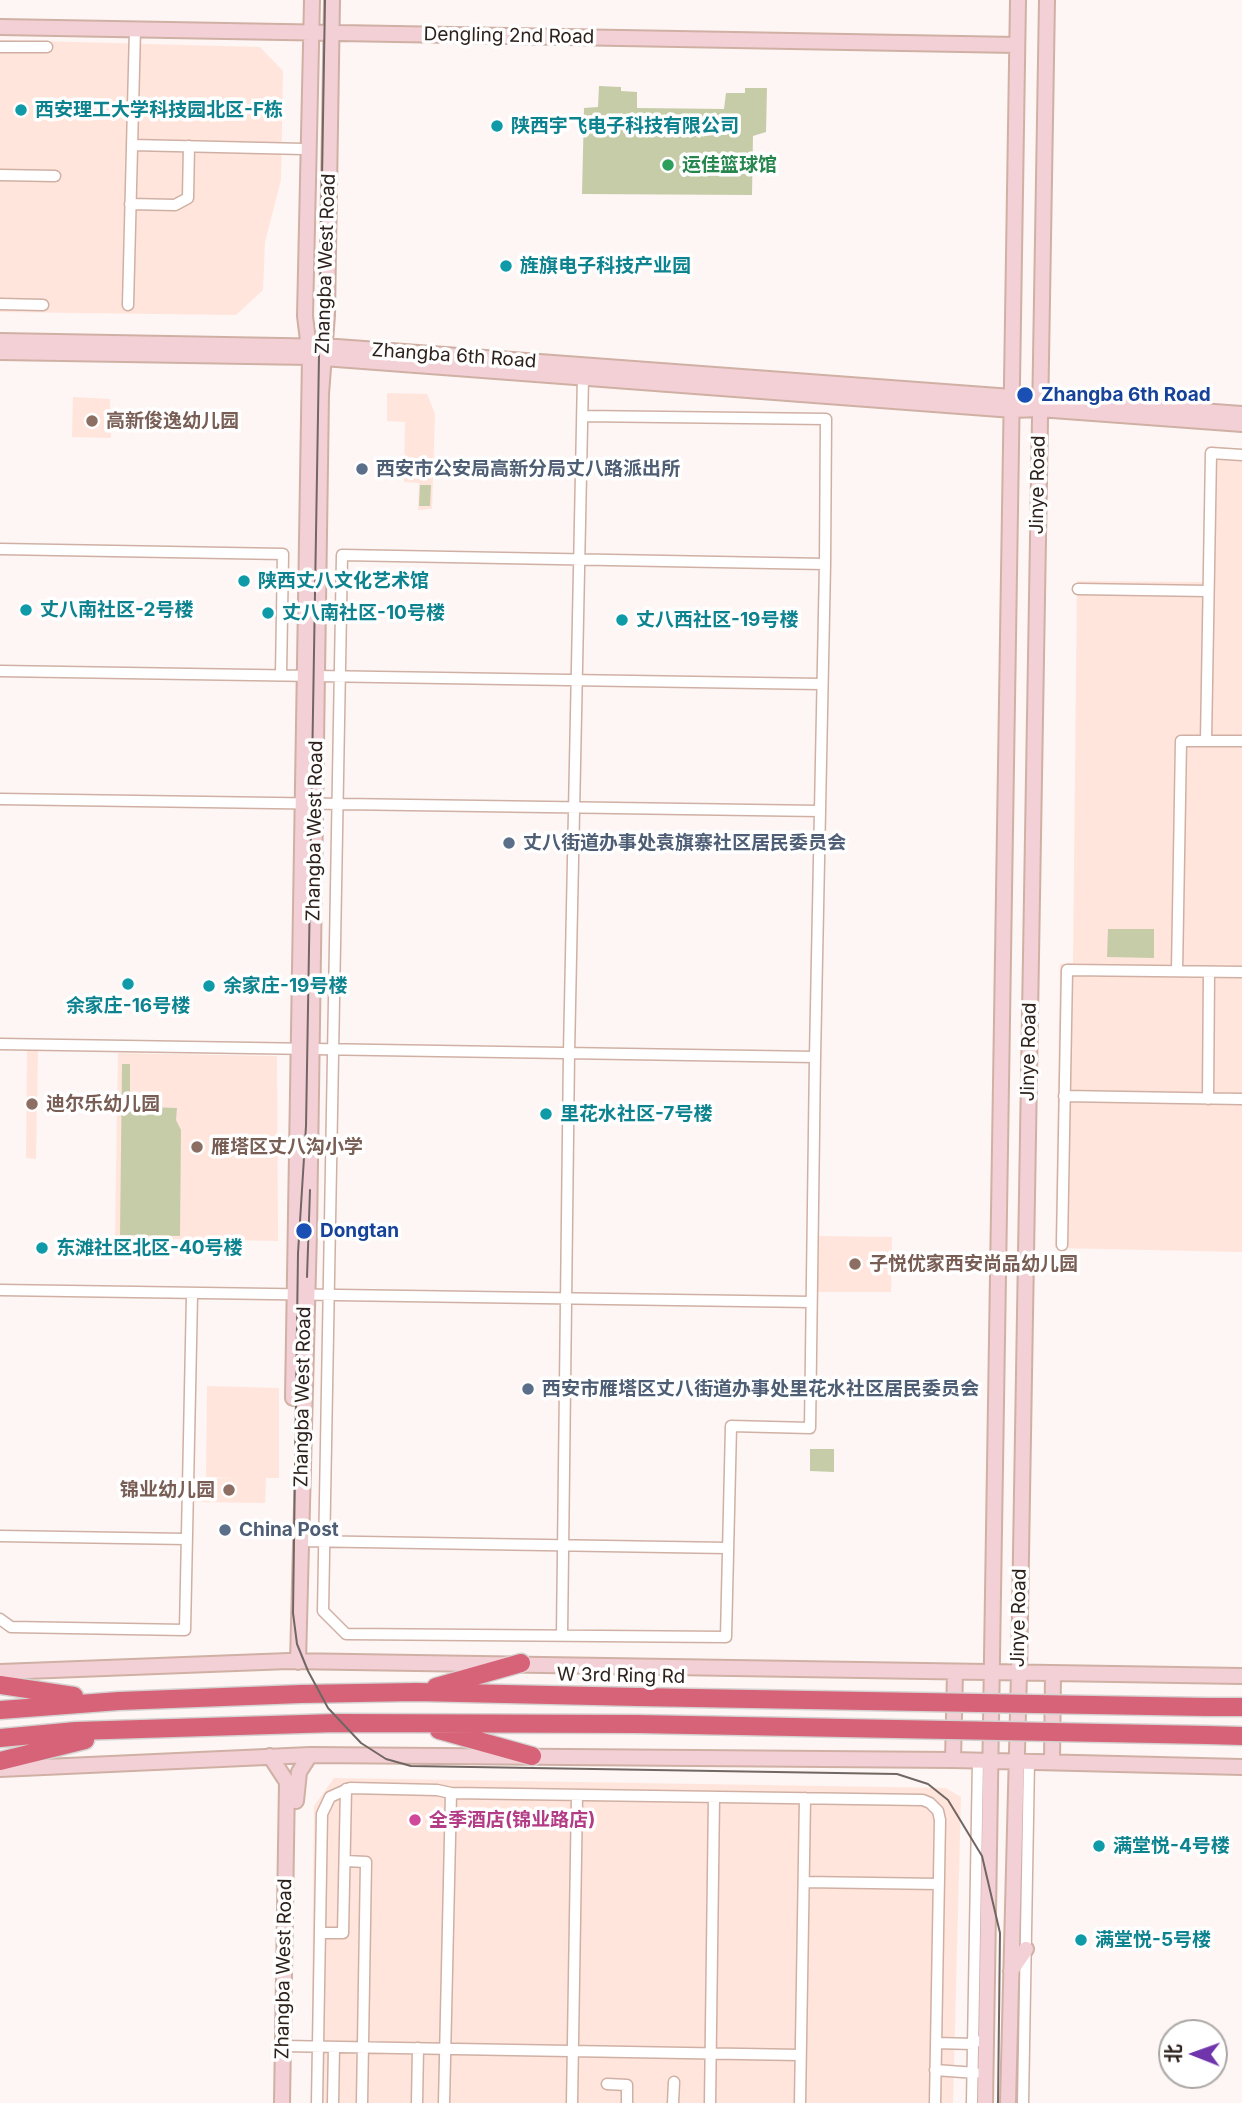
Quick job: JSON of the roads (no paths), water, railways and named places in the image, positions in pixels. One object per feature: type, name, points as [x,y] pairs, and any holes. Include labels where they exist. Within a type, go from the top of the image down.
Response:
[{"type":"highway","points":[[416,1692],[521,1663]]},
{"type":"highway","points":[[9,1687],[119,1701]]},
{"type":"highway","name":"W 3rd Ring Rd","points":[[0,1710],[119,1701],[416,1692],[1242,1707]]},
{"type":"highway","points":[[416,1723],[532,1756]]},
{"type":"highway","points":[[0,1738],[150,1728],[416,1723],[637,1724],[1242,1736]]},
{"type":"highway","points":[[0,1761],[48,1747],[150,1728]]},
{"type":"main road","name":"Zhangba West Road","points":[[312,0],[305,316],[317,352]]},
{"type":"main road","name":"Zhangba West Road","points":[[293,1662],[317,352],[332,0]]},
{"type":"main road","name":"Jinye Road","points":[[985,2103],[979,2075],[986,2034],[984,1760],[991,1672],[1018,0]]},
{"type":"main road","name":"Jinye Road","points":[[1008,2103],[1014,1761],[1019,1673],[1046,0]]},
{"type":"main road","name":"Dengling 2nd Road","points":[[0,27],[1017,45]]},
{"type":"main road","name":"Zhangba 6th Road","points":[[0,341],[317,352],[1013,404]]},
{"type":"main road","name":"Zhangba 6th Road","points":[[0,352],[317,352],[583,377],[1013,404],[1040,403],[1242,414]]},
{"type":"main road","name":"Zhangba 6th Road","points":[[1040,403],[1242,424]]},
{"type":"main road","name":"Zhangba West Road","points":[[293,1662],[300,1541],[300,1295]]},
{"type":"main road","name":"W 3rd Ring Rd","points":[[0,1672],[293,1662],[521,1663],[1242,1676]]},
{"type":"main road","points":[[953,1760],[954,1672]]},
{"type":"main road","points":[[1052,1762],[1053,1674]]},
{"type":"main road","name":"Zhangba West Road","points":[[282,2103],[288,2046],[296,1786],[299,1772],[310,1755]]},
{"type":"main road","points":[[0,1769],[40,1765],[310,1755],[984,1760],[1242,1766]]},
{"type":"main road","name":"Zhangba West Road","points":[[270,1756],[287,1782],[288,2046],[291,2103]]},
{"type":"main road","points":[[0,1782],[40,1765]]},
{"type":"main road","points":[[1010,1972],[1026,1949]]},
{"type":"street","points":[[128,305],[135,29]]},
{"type":"street","points":[[0,47],[47,47]]},
{"type":"street","points":[[132,145],[303,149]]},
{"type":"street","points":[[130,204],[175,205],[188,198],[189,146]]},
{"type":"street","points":[[0,175],[55,176]]},
{"type":"street","points":[[0,304],[43,304]]},
{"type":"street","points":[[562,1635],[569,1053],[583,377]]},
{"type":"street","points":[[582,416],[826,419],[825,564],[814,1057],[810,1428],[731,1426],[726,1637],[346,1634],[323,1611],[342,555],[825,564]]},
{"type":"street","points":[[1206,741],[1211,453],[1242,455]]},
{"type":"street","points":[[0,550],[283,554],[281,675]]},
{"type":"street","points":[[1078,589],[1208,591]]},
{"type":"street","points":[[0,671],[821,684]]},
{"type":"street","points":[[1177,971],[1181,741],[1242,741]]},
{"type":"street","points":[[0,799],[820,811]]},
{"type":"street","points":[[1062,1245],[1067,970],[1242,972]]},
{"type":"street","points":[[1208,1098],[1209,971]]},
{"type":"street","points":[[0,1045],[814,1057]]},
{"type":"street","points":[[1064,1096],[1242,1099]]},
{"type":"street","points":[[0,1290],[811,1303]]},
{"type":"street","points":[[0,1619],[12,1627],[185,1630],[192,1295]]},
{"type":"street","points":[[0,1536],[187,1539]]},
{"type":"street","points":[[300,1541],[727,1548]]},
{"type":"street","name":"Jinye Road","points":[[972,2103],[979,2075],[973,2044],[984,1760]]},
{"type":"street","points":[[1023,2103],[1030,1761]]},
{"type":"street","points":[[320,1933],[343,1933],[346,1789]]},
{"type":"street","points":[[317,2103],[322,1814],[330,1797],[346,1789],[923,1800],[930,1803],[938,1811],[940,1820],[935,2103]]},
{"type":"street","points":[[444,2103],[451,1793]]},
{"type":"street","points":[[572,2103],[577,1795]]},
{"type":"street","points":[[710,2103],[714,1797]]},
{"type":"street","points":[[800,2103],[805,1798]]},
{"type":"street","points":[[345,1861],[366,1862],[362,2103]]},
{"type":"street","points":[[804,1882],[939,1884]]},
{"type":"street","points":[[936,2043],[973,2044],[986,2034]]},
{"type":"street","points":[[288,2046],[800,2055]]},
{"type":"street","points":[[333,2103],[334,2047]]},
{"type":"street","points":[[417,2103],[418,2048]]},
{"type":"street","points":[[935,2070],[979,2075]]},
{"type":"street","points":[[673,2103],[674,2082]]},
{"type":"street","points":[[607,2084],[627,2085],[626,2103]]},
{"type":"tram line","points":[[325,0],[306,1126],[298,1253],[293,1613],[297,1644],[328,1708],[361,1743],[386,1759],[411,1766],[897,1774],[928,1784],[948,1800],[982,1856],[1000,1933],[998,2103]]},
{"type":"tram line","points":[[307,1277],[310,1190]]},
{"type":"place","name":"西安理工大学科技园北区-F栋","points":[[21,110]]},
{"type":"place","name":"陕西宇飞电子科技有限公司","points":[[497,126]]},
{"type":"place","name":"运佳篮球馆","points":[[668,165]]},
{"type":"place","name":"旌旗电子科技产业园","points":[[506,266]]},
{"type":"place","name":"Zhangba 6th Road","points":[[1025,395]]},
{"type":"place","name":"高新俊逸幼儿园","points":[[92,421]]},
{"type":"place","name":"西安市公安局高新分局丈八路派出所","points":[[362,469]]},
{"type":"place","name":"陕西丈八文化艺术馆","points":[[244,581]]},
{"type":"place","name":"丈八南社区-2号楼","points":[[26,610]]},
{"type":"place","name":"丈八南社区-10号楼","points":[[268,613]]},
{"type":"place","name":"丈八西社区-19号楼","points":[[622,620]]},
{"type":"place","name":"丈八街道办事处袁旗寨社区居民委员会","points":[[509,843]]},
{"type":"place","name":"余家庄-16号楼","points":[[128,984]]},
{"type":"place","name":"余家庄-19号楼","points":[[209,986]]},
{"type":"place","name":"迪尔乐幼儿园","points":[[32,1104]]},
{"type":"place","name":"里花水社区-7号楼","points":[[546,1114]]},
{"type":"place","name":"雁塔区丈八沟小学","points":[[197,1147]]},
{"type":"place","name":"Dongtan","points":[[304,1231]]},
{"type":"place","name":"东滩社区北区-40号楼","points":[[42,1248]]},
{"type":"place","name":"子悦优家西安尚品幼儿园","points":[[855,1264]]},
{"type":"place","name":"西安市雁塔区丈八街道办事处里花水社区居民委员会","points":[[528,1389]]},
{"type":"place","name":"锦业幼儿园","points":[[229,1490]]},
{"type":"place","name":"China Post","points":[[225,1530]]},
{"type":"place","name":"全季酒店(锦业路店)","points":[[415,1820]]},
{"type":"place","name":"满堂悦-4号楼","points":[[1099,1846]]},
{"type":"place","name":"满堂悦-5号楼","points":[[1081,1940]]}]
